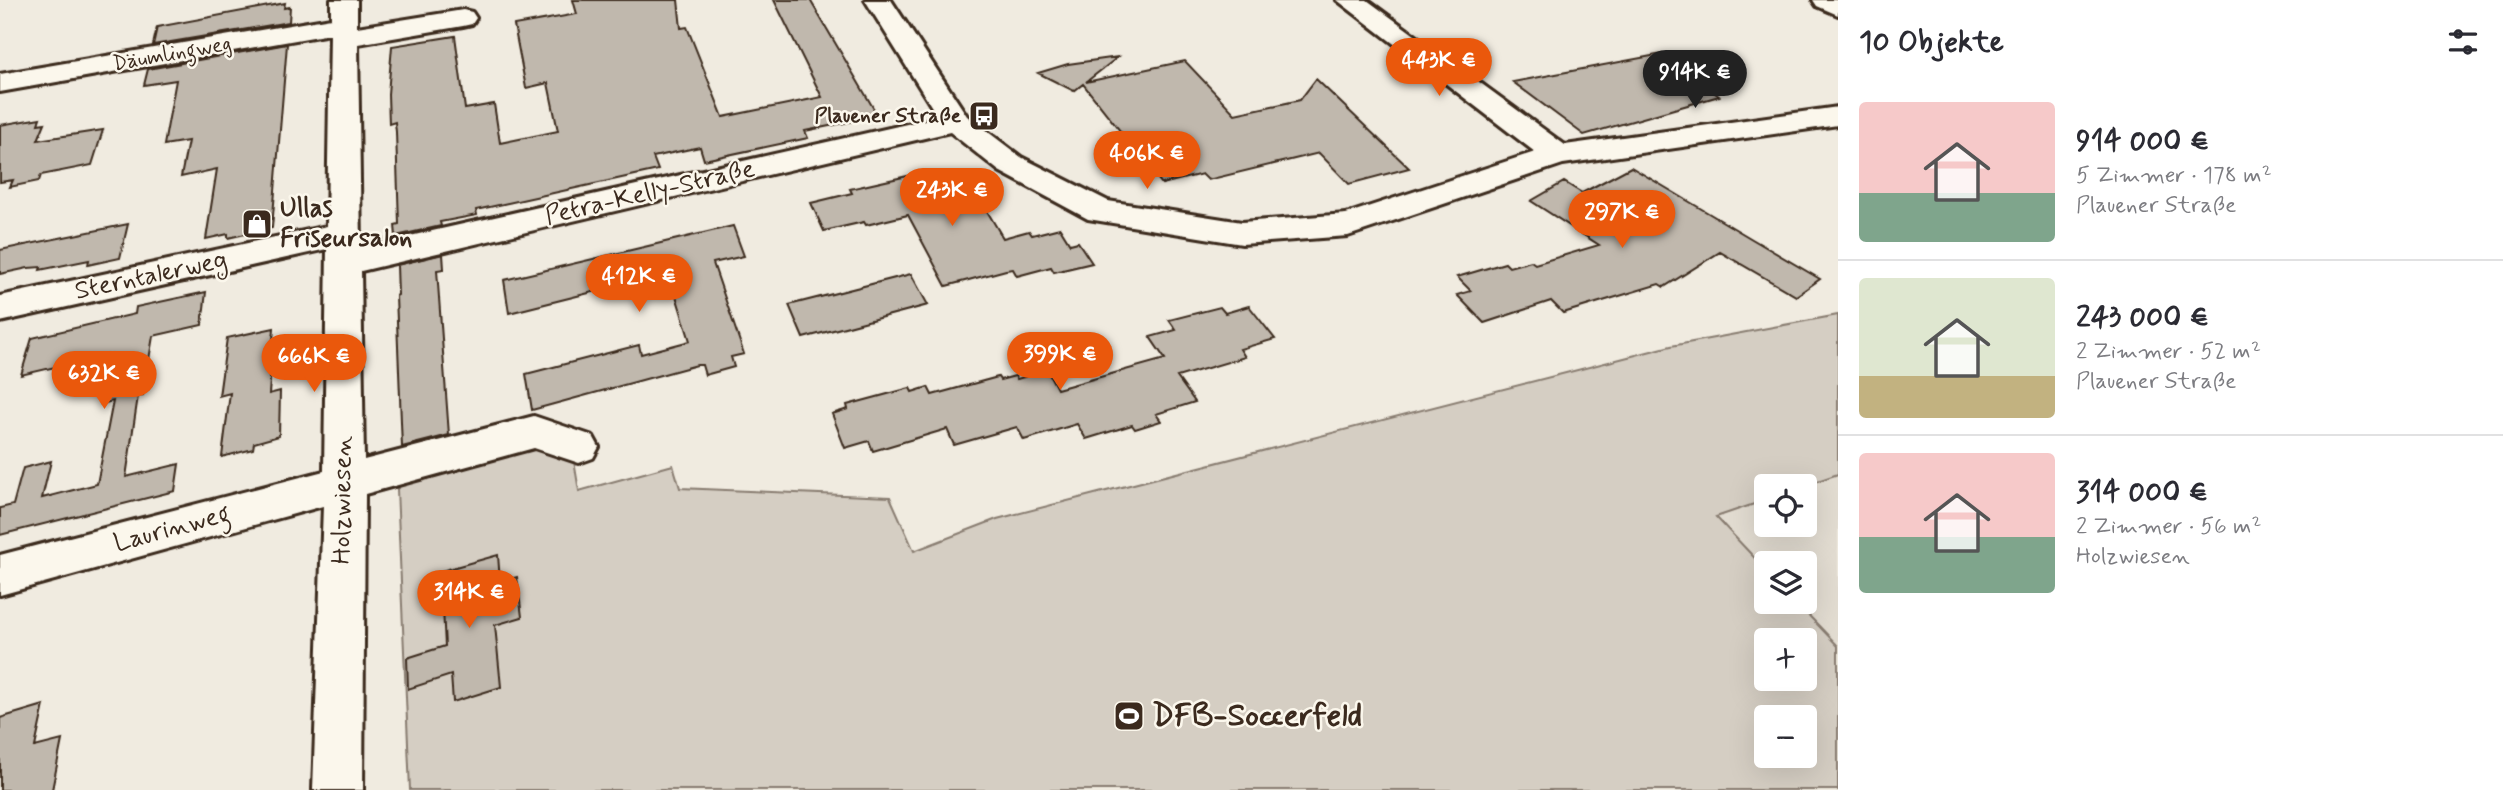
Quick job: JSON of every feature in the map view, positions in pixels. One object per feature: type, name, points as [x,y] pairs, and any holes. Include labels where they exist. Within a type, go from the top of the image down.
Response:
[{"type":"street","points":[[878,0],[956,122],[1010,164],[1100,211],[1242,233],[1348,225],[1559,155],[1838,116]]},
{"type":"street","points":[[1350,0],[1559,155]]},
{"type":"street","points":[[1826,0],[1838,7]]},
{"type":"street","name":"Däumlingweg","points":[[0,83],[343,21],[463,18]]},
{"type":"street","name":"Holzwiesen","points":[[338,790],[344,484],[343,21]]},
{"type":"street","name":"Petra-Kelly-Straße","points":[[344,248],[956,122]]},
{"type":"street","name":"Sterntalerweg","points":[[0,309],[344,248]]},
{"type":"street","name":"Laurinweg","points":[[0,575],[534,432],[579,447]]},
{"type":"shaded area","points":[[1838,315],[1838,474],[1817,481],[1817,474],[1754,474],[1754,504],[1716,517],[1754,557],[1754,614],[1807,614],[1838,646],[1838,790],[410,790],[397,489],[407,479],[536,444],[574,461],[579,491],[673,465],[680,488],[890,497],[914,551],[997,519],[1671,346]]},
{"type":"shaded area","points":[[1838,474],[1838,646],[1807,614],[1817,614],[1817,551],[1754,551],[1754,558],[1715,517],[1754,504],[1754,537],[1817,537],[1817,481]]},
{"type":"building","points":[[573,0],[678,0],[681,28],[687,27],[723,117],[822,97],[774,0],[810,0],[878,116],[805,131],[808,138],[704,160],[700,147],[653,157],[658,170],[476,210],[477,215],[440,222],[441,226],[396,236],[395,225],[399,224],[396,132],[395,122],[389,124],[388,94],[392,46],[455,36],[465,109],[494,104],[500,143],[558,131],[548,83],[526,88],[514,25],[577,14]]},
{"type":"building","points":[[285,3],[284,8],[290,7],[289,22],[153,45],[157,27]]},
{"type":"building","points":[[287,44],[272,228],[228,238],[228,234],[206,239],[217,169],[181,177],[188,141],[164,145],[176,80],[144,85],[148,69]]},
{"type":"building","points":[[1662,54],[1719,96],[1584,135],[1513,82]]},
{"type":"building","points":[[1118,57],[1086,82],[1185,61],[1235,114],[1300,100],[1316,79],[1409,168],[1349,184],[1319,153],[1208,180],[1202,174],[1162,184],[1083,84],[1074,91],[1038,73],[1068,64]]},
{"type":"building","points":[[40,118],[38,124],[45,123],[38,140],[103,130],[92,165],[41,175],[39,181],[10,187],[13,180],[0,182],[0,125]]},
{"type":"building","points":[[1631,167],[1820,279],[1796,296],[1720,252],[1664,287],[1659,284],[1563,313],[1551,301],[1484,323],[1457,295],[1471,291],[1457,277],[1505,263],[1509,267],[1531,261],[1535,264],[1599,245],[1531,201],[1564,182],[1582,193]]},
{"type":"building","points":[[921,173],[927,182],[955,175],[967,196],[977,194],[1003,238],[1029,231],[1032,235],[1060,228],[1070,244],[1078,242],[1092,263],[1054,272],[1051,267],[1017,276],[1013,269],[1006,270],[946,286],[908,215],[824,231],[811,203],[852,193],[850,189]]},
{"type":"building","points":[[128,224],[120,258],[88,265],[89,260],[40,270],[41,267],[28,268],[0,274],[0,250]]},
{"type":"building","points":[[733,226],[744,256],[713,263],[744,354],[731,357],[734,367],[705,375],[702,365],[697,365],[532,410],[526,374],[639,345],[641,354],[690,341],[669,273],[509,313],[504,280]]},
{"type":"building","points":[[443,254],[444,269],[437,270],[449,435],[402,447],[397,265]]},
{"type":"building","points":[[911,274],[928,305],[803,338],[789,305]]},
{"type":"building","points":[[206,292],[202,325],[153,336],[143,395],[138,396],[126,477],[179,464],[175,491],[0,535],[0,508],[13,505],[23,468],[51,461],[42,498],[97,484],[113,401],[101,404],[111,354],[21,375],[32,338],[135,314],[136,307]]},
{"type":"building","points":[[1249,306],[1275,339],[1240,349],[1245,357],[1177,377],[1195,402],[1156,414],[1161,421],[1135,429],[1132,425],[1086,439],[1077,424],[1024,440],[1017,427],[954,445],[947,429],[873,451],[869,441],[845,448],[832,414],[848,409],[847,405],[910,388],[912,392],[928,387],[932,395],[998,377],[1000,380],[1015,376],[1017,379],[1047,370],[1057,389],[1165,359],[1150,337],[1176,330],[1169,320],[1220,307],[1225,313]]},
{"type":"building","points":[[274,328],[269,394],[280,391],[279,436],[254,443],[253,449],[222,457],[230,393],[219,396],[227,338]]},
{"type":"building","points":[[498,555],[500,582],[517,577],[522,617],[495,625],[501,687],[453,702],[451,675],[408,689],[407,658],[445,646],[441,571]]},
{"type":"building","points":[[44,705],[35,747],[62,740],[52,790],[0,790],[0,718]]},
{"type":"place","name":"Plauener Straße","points":[[984,116]]},
{"type":"place","name":"Ullas Friseursalon","points":[[257,224]]},
{"type":"place","name":"DFB-Soccerfeld","points":[[1129,716]]}]
